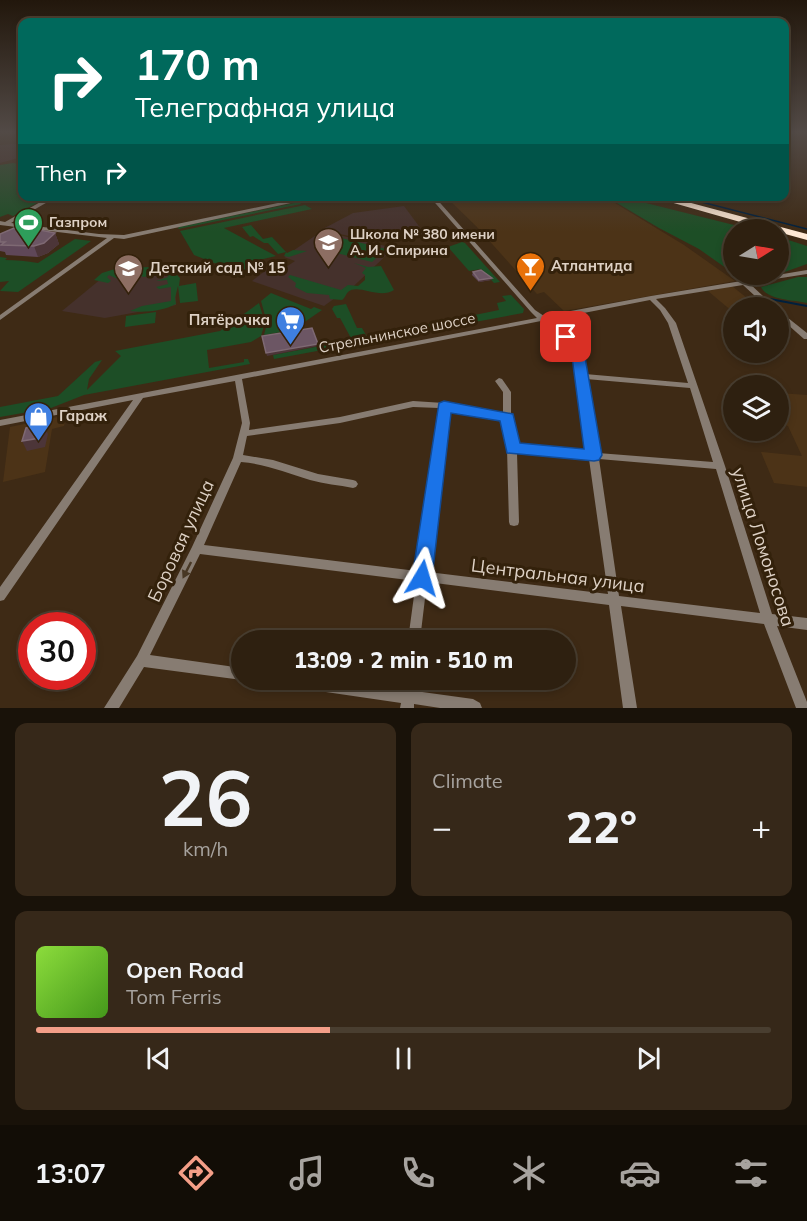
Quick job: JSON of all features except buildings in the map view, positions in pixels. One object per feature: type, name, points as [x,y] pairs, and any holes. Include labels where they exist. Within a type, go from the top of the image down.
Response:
[{"type":"highway","points":[[660,201],[729,219]]},
{"type":"highway","points":[[671,201],[807,238]]},
{"type":"highway","points":[[789,234],[807,238]]},
{"type":"street","points":[[3,223],[42,201]]},
{"type":"street","points":[[3,223],[46,201]]},
{"type":"street","points":[[0,318],[113,236],[287,201]]},
{"type":"street","points":[[3,223],[113,236],[136,235],[297,201]]},
{"type":"street","points":[[435,201],[533,311],[574,346],[582,376],[630,708]]},
{"type":"street","name":"Стрельнинское шоссе","points":[[789,275],[805,272]]},
{"type":"street","name":"Стрельнинское шоссе","points":[[0,423],[727,285]]},
{"type":"street","points":[[747,285],[761,297]]},
{"type":"street","name":"улица Ломоносова","points":[[651,298],[663,309],[672,323],[768,619],[802,708]]},
{"type":"street","points":[[789,321],[807,337]]},
{"type":"street","points":[[582,376],[693,386]]},
{"type":"street","name":"Боровая улица","points":[[111,708],[141,660],[197,549],[238,458],[246,432],[238,377]]},
{"type":"street","points":[[499,381],[507,392],[507,417],[513,449],[514,522]]},
{"type":"street","points":[[0,596],[140,396]]},
{"type":"street","points":[[246,432],[340,420],[413,404],[444,406],[507,417]]},
{"type":"street","points":[[415,630],[444,406]]},
{"type":"street","points":[[513,449],[720,466]]},
{"type":"street","points":[[238,458],[265,460],[288,466],[308,476],[353,484]]},
{"type":"street","name":"Центральная улица","points":[[197,549],[807,624]]},
{"type":"street","points":[[141,660],[231,672]]},
{"type":"street","points":[[340,690],[407,702],[473,706],[475,708]]},
{"type":"shaded area","points":[[450,201],[612,201],[684,245],[723,273],[723,283],[564,311],[544,292],[537,294],[476,226]]},
{"type":"shaded area","points":[[404,206],[424,233],[422,235],[377,242],[321,230],[353,213]]},
{"type":"shaded area","name":"Школа № 380 имени А. И. Спирина","points":[[322,231],[394,248],[340,299],[335,298],[324,306],[252,281],[271,266],[283,269],[295,261],[284,257]]},
{"type":"shaded area","name":"Детский сад № 15","points":[[154,268],[174,273],[176,305],[105,318],[62,311],[107,274]]},
{"type":"shaded area","points":[[732,286],[746,297],[723,297],[723,304],[708,291]]},
{"type":"shaded area","points":[[789,394],[807,395],[807,487],[774,483],[761,452],[802,456],[789,428]]},
{"type":"shaded area","points":[[67,415],[64,426],[52,429],[45,472],[3,482],[10,427]]},
{"type":"green space","points":[[0,165],[18,165],[18,201],[41,201],[13,216],[8,214],[0,217]]},
{"type":"green space","points":[[614,201],[638,201],[723,222],[723,266],[699,249]]},
{"type":"green space","points":[[299,202],[301,204],[178,229],[179,227]]},
{"type":"green space","points":[[305,205],[312,209],[224,228],[276,256],[259,260],[263,268],[237,277],[222,266],[194,255],[180,231]]},
{"type":"green space","points":[[251,225],[263,239],[272,237],[287,253],[293,250],[307,251],[289,257],[284,256],[286,252],[278,254],[268,243],[253,236],[250,237],[242,227]]},
{"type":"green space","points":[[337,237],[386,249],[372,262],[321,249]]},
{"type":"green space","points":[[75,239],[91,241],[18,292],[0,291],[9,281],[0,282],[0,257],[7,258],[5,260],[38,263]]},
{"type":"green space","points":[[789,240],[807,246],[807,264],[789,270]]},
{"type":"green space","points":[[462,242],[500,282],[494,283],[481,269],[469,271],[448,247]]},
{"type":"green space","points":[[354,263],[368,267],[381,266],[394,290],[382,293],[357,289],[348,292],[342,300],[330,299],[329,295],[307,293],[295,287],[296,283],[288,277],[290,275],[341,290],[348,285],[358,286],[365,280],[365,275],[362,273],[366,268]]},
{"type":"green space","points":[[137,264],[135,267],[137,268],[154,267],[171,271],[180,278],[179,286],[196,283],[198,301],[180,303],[178,286],[176,304],[154,311],[130,311],[142,306],[171,301],[171,287],[159,289],[156,287],[168,284],[167,280],[156,281],[168,277],[167,275],[158,275],[148,271],[147,273],[152,276],[143,277],[136,272],[133,277],[122,273],[120,276],[123,278],[120,280],[109,275],[107,277],[111,281],[108,283],[94,280],[102,273]]},
{"type":"green space","points":[[807,277],[807,303],[789,300],[789,297],[774,297],[761,287],[789,285],[789,279]]},
{"type":"green space","points":[[271,293],[311,309],[314,307],[322,310],[293,330],[264,335],[267,323],[261,301]]},
{"type":"green space","points":[[511,295],[524,309],[523,313],[350,345],[348,341],[352,340],[340,318],[337,318],[332,309],[334,306],[346,304],[357,328],[362,328],[367,337],[499,310],[497,303],[506,301],[502,296]]},
{"type":"green space","points":[[259,303],[265,323],[261,336],[251,342],[207,350],[209,368],[244,362],[244,359],[248,359],[250,364],[84,395],[51,408],[0,417],[0,407],[58,396],[95,362],[102,360],[89,379],[87,390],[121,356],[115,351],[220,331]]},
{"type":"green space","points":[[156,312],[155,323],[125,327],[126,316]]},
{"type":"green space","points":[[336,341],[342,342],[344,346],[274,359],[273,355],[331,344]]},
{"type":"waterway","points":[[698,201],[807,229]]},
{"type":"waterway","points":[[789,303],[807,306]]},
{"type":"place","name":"Газпром","points":[[28,248]]},
{"type":"place","name":"Школа № 380 имени А. И. Спирина","points":[[329,268]]},
{"type":"place","name":"Атлантида","points":[[530,292]]},
{"type":"place","name":"Детский сад № 15","points":[[128,294]]},
{"type":"place","name":"Пятёрочка","points":[[291,346]]},
{"type":"place","name":"Гараж","points":[[38,442]]},
{"type":"route","points":[[422,578],[444,406],[507,417],[513,449],[594,455],[578,357],[574,346],[566,337]]}]
